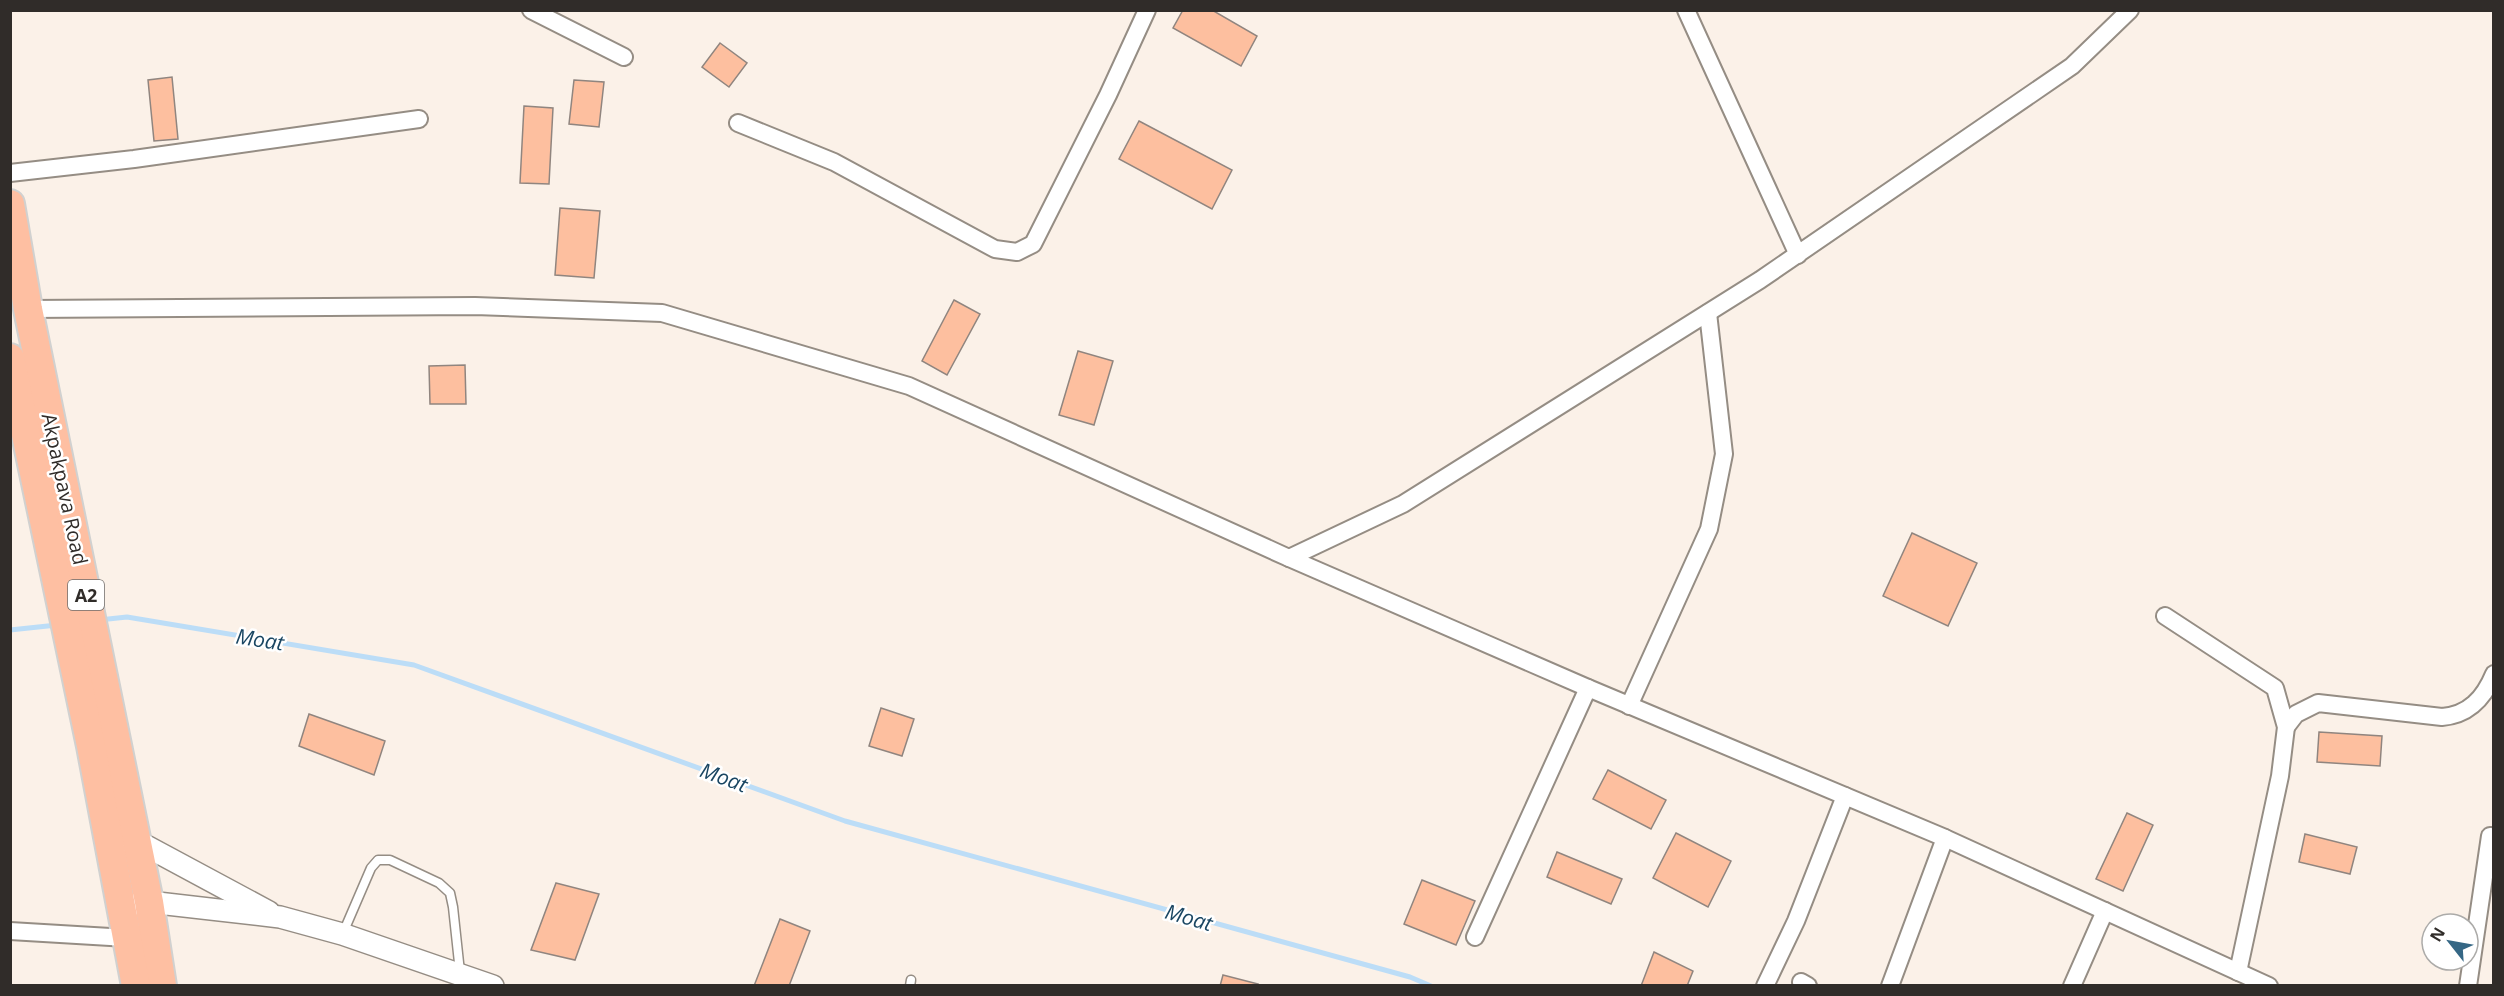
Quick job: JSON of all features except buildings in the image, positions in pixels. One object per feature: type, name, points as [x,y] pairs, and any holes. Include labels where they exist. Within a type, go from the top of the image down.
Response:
[{"type":"highway","name":"Akpakpava Road","points":[[10,204],[121,838],[120,906],[136,986]]},
{"type":"highway","name":"Akpakpava Road","points":[[12,374],[91,746],[121,838],[148,902],[162,986]]},
{"type":"street","points":[[531,10],[624,57]]},
{"type":"street","points":[[738,123],[834,162],[995,249],[1017,252],[1033,244],[1108,95],[1147,10]]},
{"type":"street","points":[[1686,10],[1798,255]]},
{"type":"street","points":[[1289,558],[1403,504],[1798,255],[2072,66],[2130,10]]},
{"type":"street","points":[[10,173],[134,159],[419,119]]},
{"type":"street","points":[[28,309],[475,306],[662,313],[909,386],[1289,558],[1629,706],[1946,838],[2269,986]]},
{"type":"street","points":[[1629,706],[1709,530],[1724,454],[1708,313]]},
{"type":"street","points":[[2165,616],[2275,688],[2286,727],[2280,776],[2238,972]]},
{"type":"street","points":[[2286,727],[2296,714],[2318,704],[2442,717],[2456,716],[2473,706],[2486,692],[2493,674]]},
{"type":"street","points":[[1475,937],[1588,688]]},
{"type":"street","points":[[1765,986],[1796,921],[1845,796]]},
{"type":"street","points":[[2468,986],[2487,889],[2490,836]]},
{"type":"street","points":[[121,838],[280,918]]},
{"type":"street","points":[[1890,986],[1946,838]]},
{"type":"street","points":[[120,906],[148,902],[280,918],[342,934],[493,986]]},
{"type":"street","points":[[2072,986],[2105,911]]},
{"type":"street","points":[[10,931],[127,938]]},
{"type":"lane","points":[[342,934],[371,868],[378,860],[390,861],[439,883],[450,893],[460,973]]},
{"type":"waterway","name":"Moat","points":[[99,620],[127,617],[414,665],[845,821],[1410,977],[1431,986]]},
{"type":"waterway","name":"Moat","points":[[10,630],[57,625]]}]
